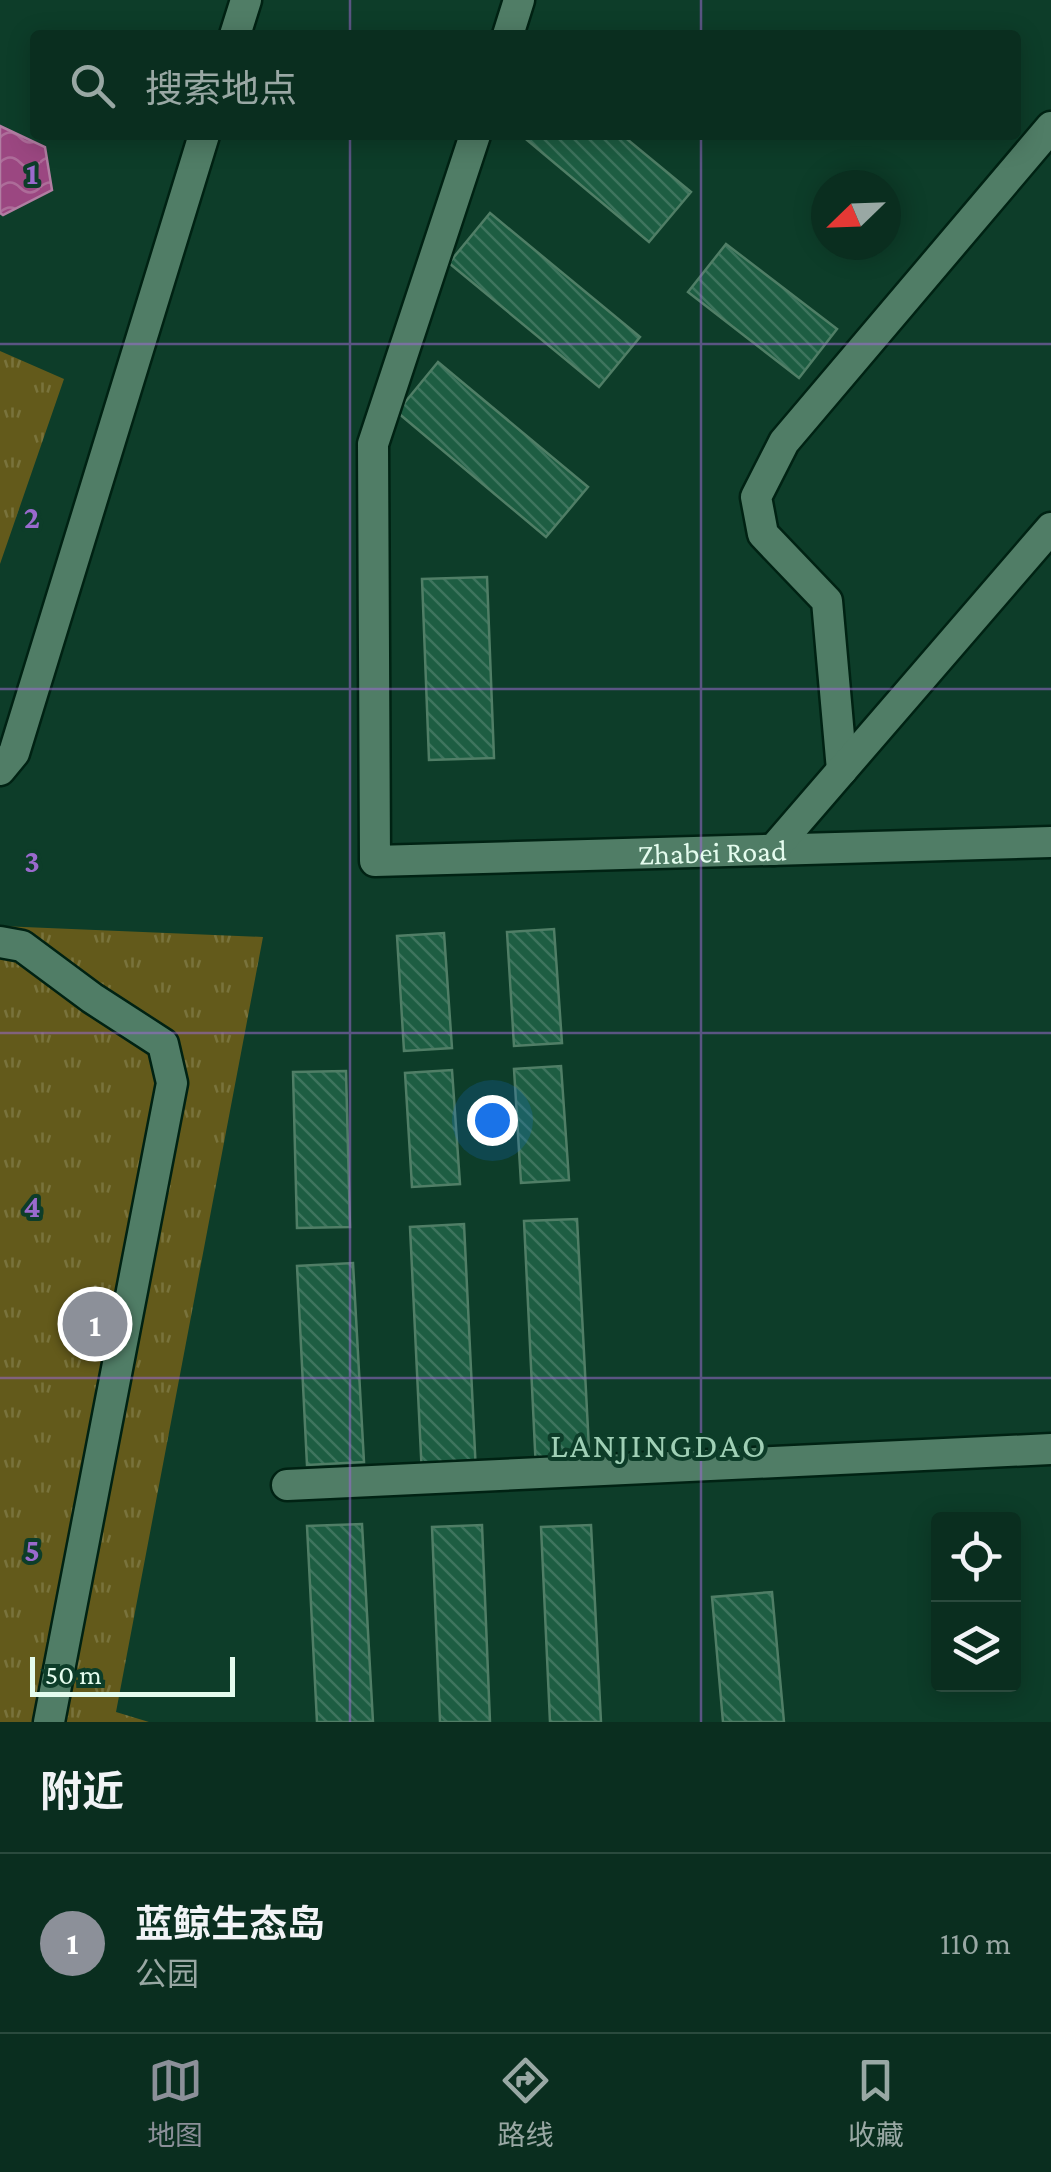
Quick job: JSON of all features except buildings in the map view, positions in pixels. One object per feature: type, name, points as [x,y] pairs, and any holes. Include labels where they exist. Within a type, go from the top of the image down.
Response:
[{"type":"street","points":[[237,30],[246,0]]},
{"type":"street","points":[[510,30],[519,0]]},
{"type":"street","points":[[842,770],[827,600],[763,534],[756,498],[784,442],[1051,127]]},
{"type":"street","points":[[0,770],[14,753],[202,140]]},
{"type":"street","name":"Zhabei Road","points":[[473,140],[373,444],[375,861],[1051,842]]},
{"type":"street","points":[[773,850],[1051,528]]},
{"type":"street","points":[[0,942],[22,946],[163,1044],[172,1082],[50,1722]]},
{"type":"street","points":[[287,1484],[1051,1449]]},
{"type":"green space","points":[[0,351],[64,379],[0,564]]},
{"type":"green space","points":[[0,926],[263,937],[116,1712],[149,1722],[0,1722]]},
{"type":"water","points":[[0,126],[45,147],[52,190],[3,215],[0,213]]},
{"type":"place","name":"蓝鲸生态岛","points":[[95,1324]]},
{"type":"district","name":"LANJINGDAO","points":[[659,1445]]}]
